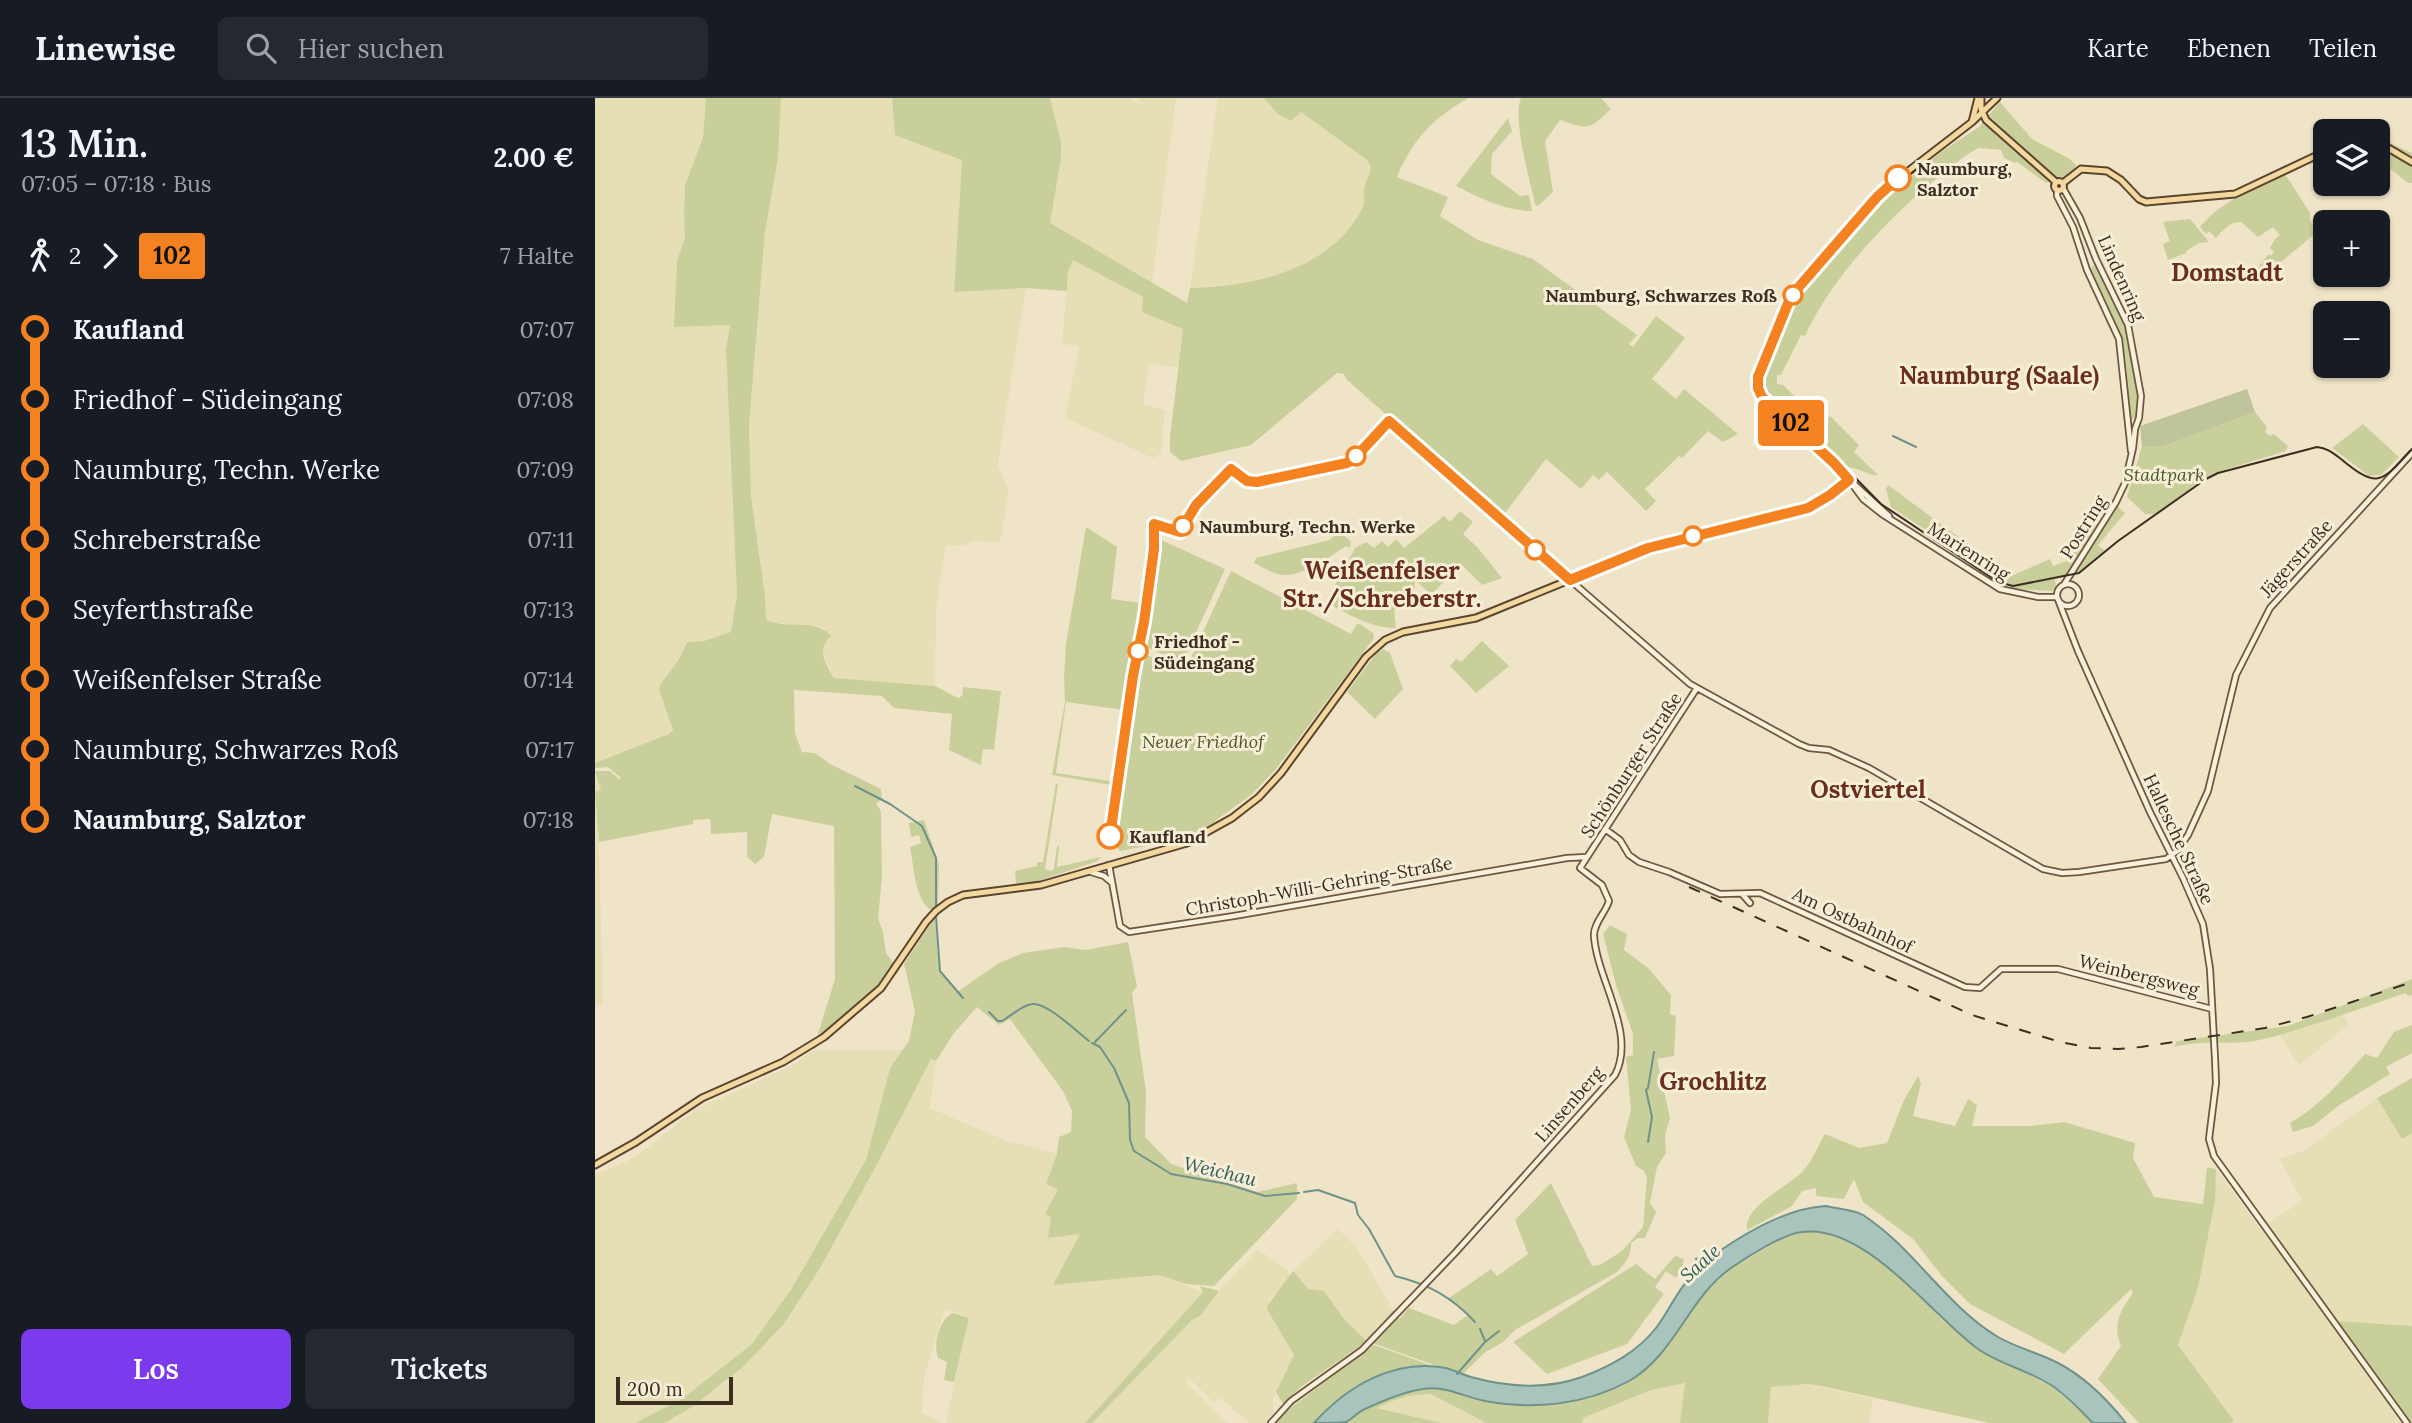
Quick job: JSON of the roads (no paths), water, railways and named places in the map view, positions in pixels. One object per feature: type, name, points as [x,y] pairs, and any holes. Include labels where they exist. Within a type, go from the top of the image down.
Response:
[{"type":"main road","points":[[1980,98],[1982,114],[1989,123],[2060,186],[2081,169],[2107,171],[2121,180],[2139,199],[2150,202],[2235,194],[2313,157]]},
{"type":"main road","points":[[1971,123],[1980,98]]},
{"type":"main road","points":[[595,1165],[636,1142],[695,1102],[783,1062],[824,1037],[881,988],[926,922],[944,904],[963,895],[1026,888],[1187,843],[1232,818],[1265,791],[1306,742],[1366,657],[1385,640],[1403,632],[1470,621],[1648,548],[1808,508],[1830,495],[1849,480],[1762,397],[1758,388],[1759,373],[1788,302],[1885,189],[1971,123],[1997,98]]},
{"type":"main road","points":[[1971,123],[1989,123]]},
{"type":"main road","points":[[2390,149],[2412,162]]},
{"type":"main road","name":"Lindenring","points":[[2060,186],[2057,196],[2073,227],[2087,270],[2119,339],[2132,436],[2131,456]]},
{"type":"main road","name":"Lindenring","points":[[2060,186],[2080,218],[2131,335],[2141,396],[2139,418],[2132,436]]},
{"type":"main road","points":[[2129,426],[2136,427]]},
{"type":"main road","name":"Jägerstraße","points":[[2172,855],[2185,840],[2205,799],[2214,772],[2235,677],[2270,608],[2412,453]]},
{"type":"main road","name":"Postring","points":[[2065,583],[2121,492],[2128,475],[2131,456]]},
{"type":"main road","name":"Marienring","points":[[1849,480],[1867,503],[2000,589],[2056,597]]},
{"type":"main road","name":"Postring","points":[[2071,573],[2072,584]]},
{"type":"main road","points":[[1570,580],[1697,688],[1804,746],[1824,749],[1874,771],[2017,855],[2054,872],[2066,873],[2118,866],[2165,859],[2172,855]]},
{"type":"main road","points":[[2064,616],[2069,606],[2079,597],[2078,589],[2065,583],[2058,589],[2056,597],[2059,603],[2069,606]]},
{"type":"main road","name":"Hallesche Straße","points":[[2059,603],[2150,812],[2203,924],[2213,1009],[2215,1083],[2209,1139],[2214,1156],[2407,1423]]},
{"type":"main road","name":"Schönburger Straße","points":[[1587,858],[1697,688]]},
{"type":"main road","points":[[1605,829],[1620,840],[1636,861],[1720,894],[1743,894],[1750,903]]},
{"type":"main road","name":"Christoph-Willi-Gehring-Straße","points":[[1109,864],[1120,926],[1129,932],[1579,856],[1587,858]]},
{"type":"main road","name":"Linsenberg","points":[[1271,1423],[1291,1401],[1359,1353],[1441,1268],[1610,1082],[1619,1067],[1621,1036],[1593,934],[1609,901],[1602,885],[1580,868],[1587,858]]},
{"type":"main road","points":[[1087,871],[1101,875],[1111,883]]},
{"type":"main road","name":"Am Ostbahnhof","points":[[1743,894],[1756,893],[1974,989],[1983,986],[2001,970],[2057,969]]},
{"type":"main road","name":"Weinbergsweg","points":[[2057,969],[2213,1009]]},
{"type":"water","name":"Saale","points":[[1826,1206],[1859,1213],[1881,1228],[1979,1324],[2005,1341],[2051,1359],[2077,1375],[2103,1397],[2126,1423],[2093,1423],[2054,1387],[1978,1349],[1873,1256],[1826,1233],[1802,1232],[1775,1241],[1731,1268],[1703,1295],[1670,1342],[1645,1370],[1629,1381],[1595,1396],[1559,1403],[1522,1405],[1485,1401],[1431,1388],[1378,1403],[1346,1422],[1314,1423],[1341,1397],[1357,1387],[1391,1371],[1409,1367],[1446,1368],[1485,1380],[1526,1386],[1555,1384],[1593,1373],[1623,1357],[1649,1337],[1681,1288],[1701,1268],[1696,1259],[1711,1257],[1751,1231],[1780,1217]]},
{"type":"waterway","points":[[1893,436],[1916,447]]},
{"type":"waterway","name":"Weichau","points":[[855,786],[890,804],[922,826],[936,858],[936,906]]},
{"type":"waterway","name":"Weichau","points":[[936,916],[940,971],[963,998]]},
{"type":"waterway","name":"Weichau","points":[[989,1012],[998,1021],[1002,1021],[1024,1006],[1038,1005],[1053,1012],[1089,1041]]},
{"type":"waterway","points":[[1095,1042],[1126,1010]]},
{"type":"waterway","name":"Weichau","points":[[1092,1043],[1100,1047],[1114,1068],[1129,1103],[1130,1140],[1134,1151],[1171,1174],[1227,1184],[1265,1196],[1299,1193]]},
{"type":"waterway","points":[[1648,1142],[1652,1117],[1646,1090],[1654,1052]]},
{"type":"waterway","name":"Weichau","points":[[1304,1192],[1318,1190],[1355,1203],[1358,1215],[1369,1229],[1395,1276],[1439,1293],[1475,1322]]},
{"type":"waterway","name":"Weichau","points":[[1480,1329],[1485,1341]]},
{"type":"waterway","name":"Weichau","points":[[1457,1374],[1485,1342],[1499,1331]]},
{"type":"tram line","points":[[1923,164],[1884,196],[1796,299],[1768,364],[1763,386],[1770,397],[1881,504],[1998,582],[2013,586],[2079,573],[2118,541],[2218,473],[2317,447],[2330,451],[2363,475],[2379,478],[2393,469],[2412,449]]},
{"type":"railway","points":[[1689,887],[1972,1015],[2060,1042],[2091,1048],[2141,1047],[2265,1028],[2412,982]]},
{"type":"place","name":"Naumburg, Salztor","points":[[1898,178]]},
{"type":"place","name":"Naumburg, Schwarzes Roß","points":[[1793,295]]},
{"type":"place","name":"Naumburg, Techn. Werke","points":[[1183,526]]},
{"type":"place","name":"Friedhof - Südeingang","points":[[1138,651]]},
{"type":"place","name":"Kaufland","points":[[1110,836]]},
{"type":"district","name":"Domstadt","points":[[2227,272]]},
{"type":"district","name":"Naumburg (Saale)","points":[[1999,375]]},
{"type":"district","name":"Weißenfelser Str./Schreberstr.","points":[[1382,584]]},
{"type":"district","name":"Ostviertel","points":[[1868,789]]},
{"type":"district","name":"Grochlitz","points":[[1713,1081]]},
{"type":"park label","name":"Stadtpark","points":[[2164,474]]},
{"type":"park label","name":"Neuer Friedhof","points":[[1203,741]]}]
